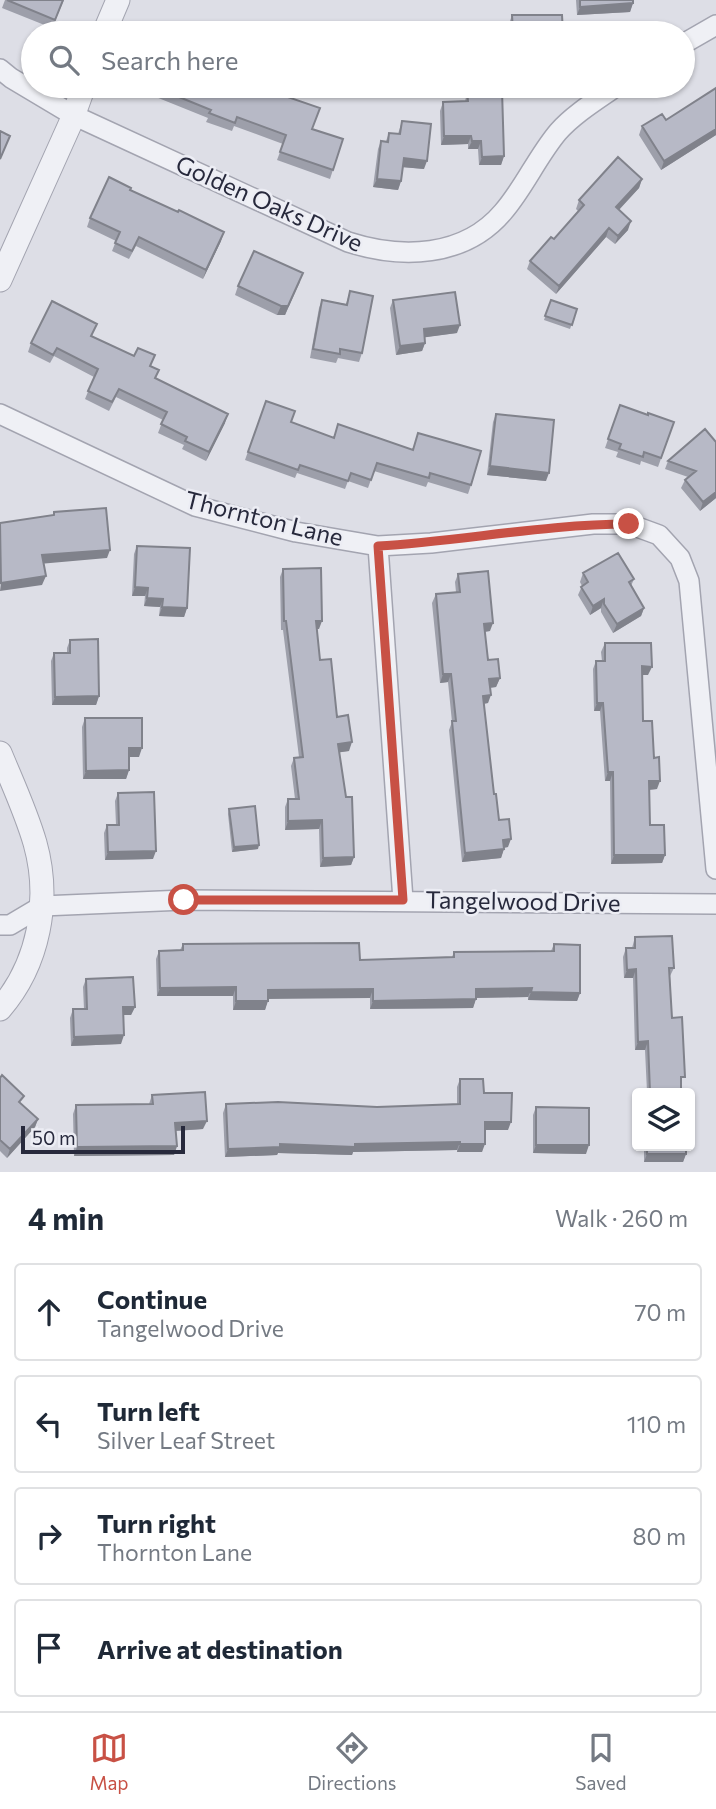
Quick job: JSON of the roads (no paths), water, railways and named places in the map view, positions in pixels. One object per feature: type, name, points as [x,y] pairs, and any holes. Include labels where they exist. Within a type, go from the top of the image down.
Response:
[{"type":"street","points":[[109,21],[118,0]]},
{"type":"street","points":[[695,37],[716,26]]},
{"type":"street","name":"Golden Oaks Drive","points":[[0,69],[21,84]]},
{"type":"street","name":"Golden Oaks Drive","points":[[45,98],[73,115],[348,242],[371,250],[394,253],[452,246],[485,230],[503,212],[558,132],[600,98]]},
{"type":"street","points":[[0,280],[80,98]]},
{"type":"street","name":"Thornton Lane","points":[[0,414],[195,506],[296,532],[378,546],[431,543],[593,524],[629,524],[659,535],[680,558],[689,581],[716,869]]},
{"type":"street","points":[[378,546],[403,900]]},
{"type":"street","points":[[0,753],[35,843],[41,876],[42,906],[28,967],[13,994],[0,1009]]},
{"type":"street","name":"Tangelwood Drive","points":[[0,925],[10,925],[42,906],[184,900],[716,904]]}]
